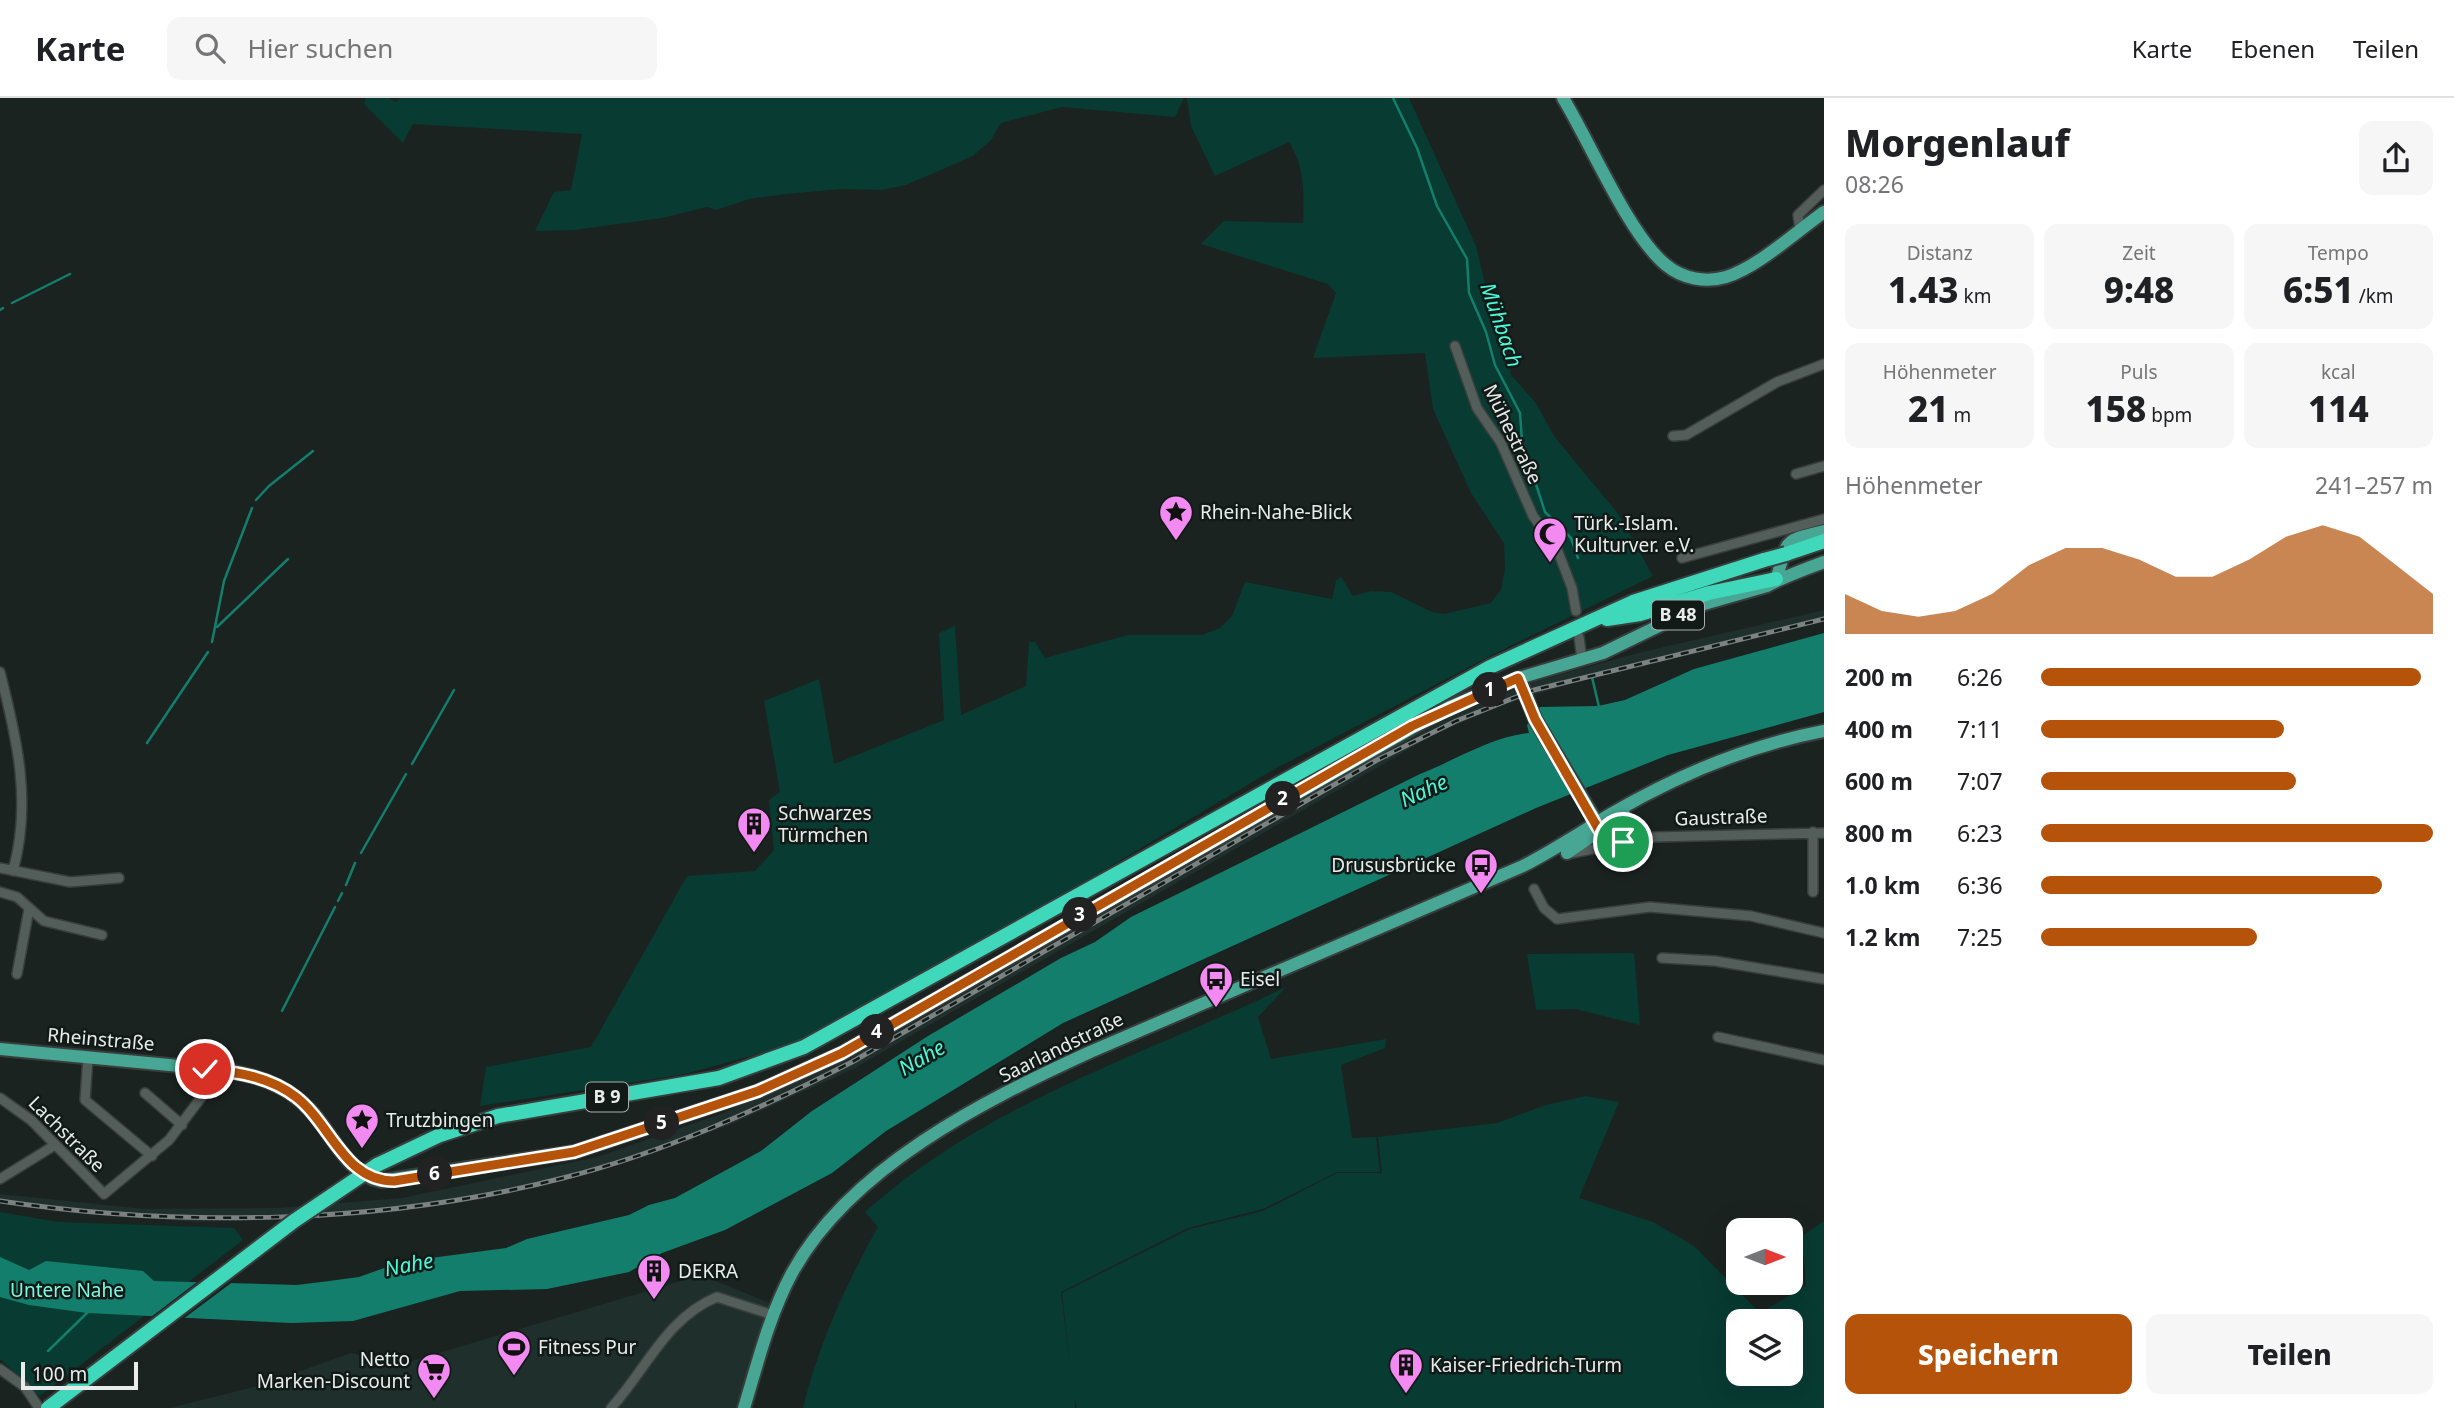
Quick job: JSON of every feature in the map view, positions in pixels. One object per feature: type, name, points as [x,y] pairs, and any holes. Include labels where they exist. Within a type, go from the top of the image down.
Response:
[{"type":"highway","name":"B 9","points":[[48,1408],[294,1221],[377,1165],[440,1135],[498,1116],[719,1078],[804,1047],[1451,687],[1589,621],[1678,585],[1824,541]]},
{"type":"highway","name":"B 9","points":[[1792,552],[1824,550]]},
{"type":"highway","points":[[1589,621],[1640,614],[1722,589],[1776,579]]},
{"type":"main road","points":[[1563,98],[1640,235],[1662,262],[1679,273],[1707,280],[1730,275],[1824,212]]},
{"type":"main road","points":[[1776,579],[1783,550],[1788,543],[1824,531]]},
{"type":"main road","name":"B 48","points":[[1518,678],[1603,653],[1688,610],[1767,586],[1776,579],[1793,576],[1824,562]]},
{"type":"main road","points":[[1518,678],[1525,698],[1599,827]]},
{"type":"main road","name":"Rheinstraße","points":[[0,1049],[222,1070],[270,1082],[296,1097],[321,1122],[353,1166],[373,1180],[394,1181],[574,1152],[758,1091],[842,1053],[1412,726],[1518,678]]},
{"type":"main road","points":[[1599,827],[1646,796],[1720,762],[1776,741],[1824,731]]},
{"type":"main road","points":[[1599,827],[1620,817],[1646,796]]},
{"type":"main road","name":"Saarlandstraße","points":[[1524,866],[1564,854],[1599,827]]},
{"type":"main road","name":"Saarlandstraße","points":[[744,1408],[773,1315],[794,1270],[833,1217],[888,1168],[944,1128],[1040,1075],[1090,1052],[1524,866],[1599,827]]},
{"type":"street","points":[[1800,229],[1798,215],[1824,190]]},
{"type":"street","name":"Mühestraße","points":[[1455,346],[1478,408],[1501,443],[1533,516],[1557,549],[1572,588],[1576,611]]},
{"type":"street","points":[[1673,436],[1686,435],[1777,382],[1824,364]]},
{"type":"street","points":[[1796,474],[1824,466]]},
{"type":"street","points":[[1682,558],[1824,519]]},
{"type":"street","points":[[1579,637],[1582,660]]},
{"type":"street","points":[[0,672],[21,761],[19,828],[13,871]]},
{"type":"street","points":[[1620,817],[1620,830],[1629,839]]},
{"type":"street","points":[[1599,827],[1607,842],[1615,844]]},
{"type":"street","name":"Gaustraße","points":[[1599,827],[1629,839]]},
{"type":"street","points":[[1813,832],[1813,892]]},
{"type":"street","name":"Gaustraße","points":[[1564,854],[1629,839],[1824,833]]},
{"type":"street","points":[[0,868],[70,882],[119,878]]},
{"type":"street","points":[[1534,889],[1544,908],[1557,919],[1650,906],[1751,916],[1824,933]]},
{"type":"street","points":[[0,892],[17,897],[29,909],[57,926],[102,935]]},
{"type":"street","points":[[17,974],[29,909]]},
{"type":"street","points":[[1662,958],[1715,961],[1824,979]]},
{"type":"street","points":[[1718,1037],[1824,1059]]},
{"type":"street","points":[[88,1057],[85,1100],[152,1156]]},
{"type":"street","name":"Lachstraße","points":[[0,1098],[20,1110],[104,1195],[152,1156],[181,1125],[222,1070]]},
{"type":"street","points":[[145,1093],[181,1125]]},
{"type":"street","points":[[0,1179],[55,1145]]},
{"type":"street","points":[[611,1408],[631,1387],[670,1331],[698,1305],[717,1297],[773,1315]]},
{"type":"street","points":[[0,1369],[25,1387],[39,1408]]},
{"type":"shaded area","points":[[1824,610],[1824,621],[1576,682],[1506,704],[1437,733],[853,1069],[727,1126],[606,1168],[562,1181],[404,1211],[352,1216],[196,1222],[72,1212],[0,1202],[0,1194],[145,1209],[278,1208],[402,1198],[597,1157],[721,1114],[796,1080],[1437,721],[1530,683],[1638,653]]},
{"type":"shaded area","points":[[701,1275],[772,1304],[738,1408],[170,1408],[258,1386],[351,1353],[402,1364]]},
{"type":"green space","points":[[366,98],[389,98],[396,102],[400,98],[1184,98],[1175,117],[1062,107],[1001,123],[991,140],[973,156],[906,185],[881,190],[841,189],[786,194],[749,199],[716,210],[707,207],[662,218],[574,230],[535,231],[554,192],[571,190],[582,134],[413,124],[403,143],[364,104]]},
{"type":"green space","points":[[1187,98],[1409,98],[1476,246],[1491,308],[1508,355],[1511,375],[1536,403],[1554,436],[1619,515],[1653,576],[1492,655],[1271,771],[1018,921],[794,1044],[685,1074],[480,1106],[486,1067],[591,1047],[687,876],[755,871],[774,850],[769,800],[780,792],[764,701],[819,679],[834,764],[944,720],[939,633],[955,626],[961,715],[1026,686],[1029,642],[1035,642],[1045,658],[1128,635],[1202,635],[1220,628],[1232,616],[1245,582],[1332,599],[1336,581],[1341,577],[1353,596],[1371,591],[1391,592],[1432,612],[1444,614],[1491,603],[1501,590],[1505,568],[1504,543],[1471,493],[1433,409],[1425,353],[1313,358],[1336,293],[1328,284],[1201,244],[1224,221],[1303,223],[1302,181],[1298,161],[1289,142],[1215,176],[1191,126]]},
{"type":"green space","points":[[1634,953],[1640,1025],[1575,1009],[1536,1010],[1527,954]]},
{"type":"green space","points":[[1286,987],[1258,1017],[1271,1059],[1386,1039],[1385,1048],[1341,1065],[1352,1138],[1376,1137],[1380,1172],[1337,1172],[1263,1209],[1188,1228],[1061,1292],[1070,1365],[1062,1293],[1190,1229],[1263,1211],[1337,1173],[1382,1173],[1378,1137],[1497,1123],[1546,1105],[1586,1096],[1619,1102],[1579,1198],[1653,1222],[1694,1246],[1726,1278],[1726,1295],[1742,1295],[1756,1309],[1726,1309],[1726,1386],[1803,1386],[1803,1309],[1767,1309],[1791,1295],[1803,1295],[1803,1288],[1806,1286],[1803,1235],[1824,1221],[1824,1408],[1077,1408],[1074,1398],[1075,1408],[803,1408],[834,1315],[878,1227],[865,1212],[913,1173],[963,1140],[1014,1110]]},
{"type":"green space","name":"Untere Nahe","points":[[0,1212],[58,1222],[234,1228],[243,1240],[40,1396],[0,1359]]},
{"type":"water","name":"Nahe","points":[[1824,633],[1824,712],[1668,755],[1536,808],[1063,1023],[886,1131],[832,1173],[725,1230],[662,1253],[629,1272],[547,1289],[460,1291],[353,1321],[291,1323],[87,1313],[29,1305],[0,1297],[0,1257],[29,1270],[46,1261],[143,1271],[154,1281],[297,1285],[359,1277],[401,1262],[506,1248],[527,1239],[629,1215],[649,1205],[675,1198],[761,1151],[812,1111],[928,1036],[1061,958],[1095,942],[1131,917],[1420,774],[1487,744],[1529,733],[1527,725],[1540,707],[1598,706],[1625,700],[1694,669]]},
{"type":"pier","points":[[201,1279],[234,1281],[179,1322],[147,1320]]},
{"type":"waterway","name":"Mühbach","points":[[1393,98],[1417,148],[1437,206],[1467,259],[1469,293],[1486,332],[1495,365],[1520,413],[1522,441],[1545,512],[1571,538],[1578,558]]},
{"type":"waterway","points":[[12,303],[70,274]]},
{"type":"waterway","points":[[256,500],[269,486],[313,451]]},
{"type":"waterway","points":[[212,642],[224,581],[252,508]]},
{"type":"waterway","points":[[217,627],[288,559]]},
{"type":"waterway","points":[[147,743],[208,652]]},
{"type":"waterway","name":"Mühbach","points":[[1592,677],[1599,707]]},
{"type":"waterway","points":[[412,764],[454,690]]},
{"type":"waterway","points":[[361,853],[406,774]]},
{"type":"waterway","points":[[346,885],[355,863]]},
{"type":"waterway","points":[[338,901],[342,893]]},
{"type":"waterway","points":[[282,1011],[335,907]]},
{"type":"waterway","points":[[48,1351],[88,1312]]},
{"type":"railway","points":[[0,1201],[139,1215],[283,1217],[425,1205],[495,1193],[600,1168],[710,1128],[852,1062],[1377,760],[1456,721],[1534,690],[1824,619]]},
{"type":"place","name":"Rhein-Nahe-Blick","points":[[1176,542]]},
{"type":"place","name":"Türk.-Islam. Kulturver. e.V.","points":[[1550,564]]},
{"type":"place","name":"Schwarzes Türmchen","points":[[754,854]]},
{"type":"place","name":"Drususbrücke","points":[[1481,895]]},
{"type":"place","name":"Eisel","points":[[1216,1009]]},
{"type":"place","name":"Trutzbingen","points":[[362,1150]]},
{"type":"place","name":"DEKRA","points":[[654,1301]]},
{"type":"place","name":"Fitness Pur","points":[[514,1377]]},
{"type":"place","name":"Kaiser-Friedrich-Turm","points":[[1406,1395]]},
{"type":"place","name":"Netto Marken-Discount","points":[[434,1400]]},
{"type":"route","points":[[205,1069],[242,1073],[283,1088],[309,1108],[353,1166],[373,1180],[394,1181],[574,1152],[758,1091],[842,1053],[1412,726],[1518,678],[1535,719],[1591,817],[1602,831],[1603,837],[1611,844],[1623,842]]}]
